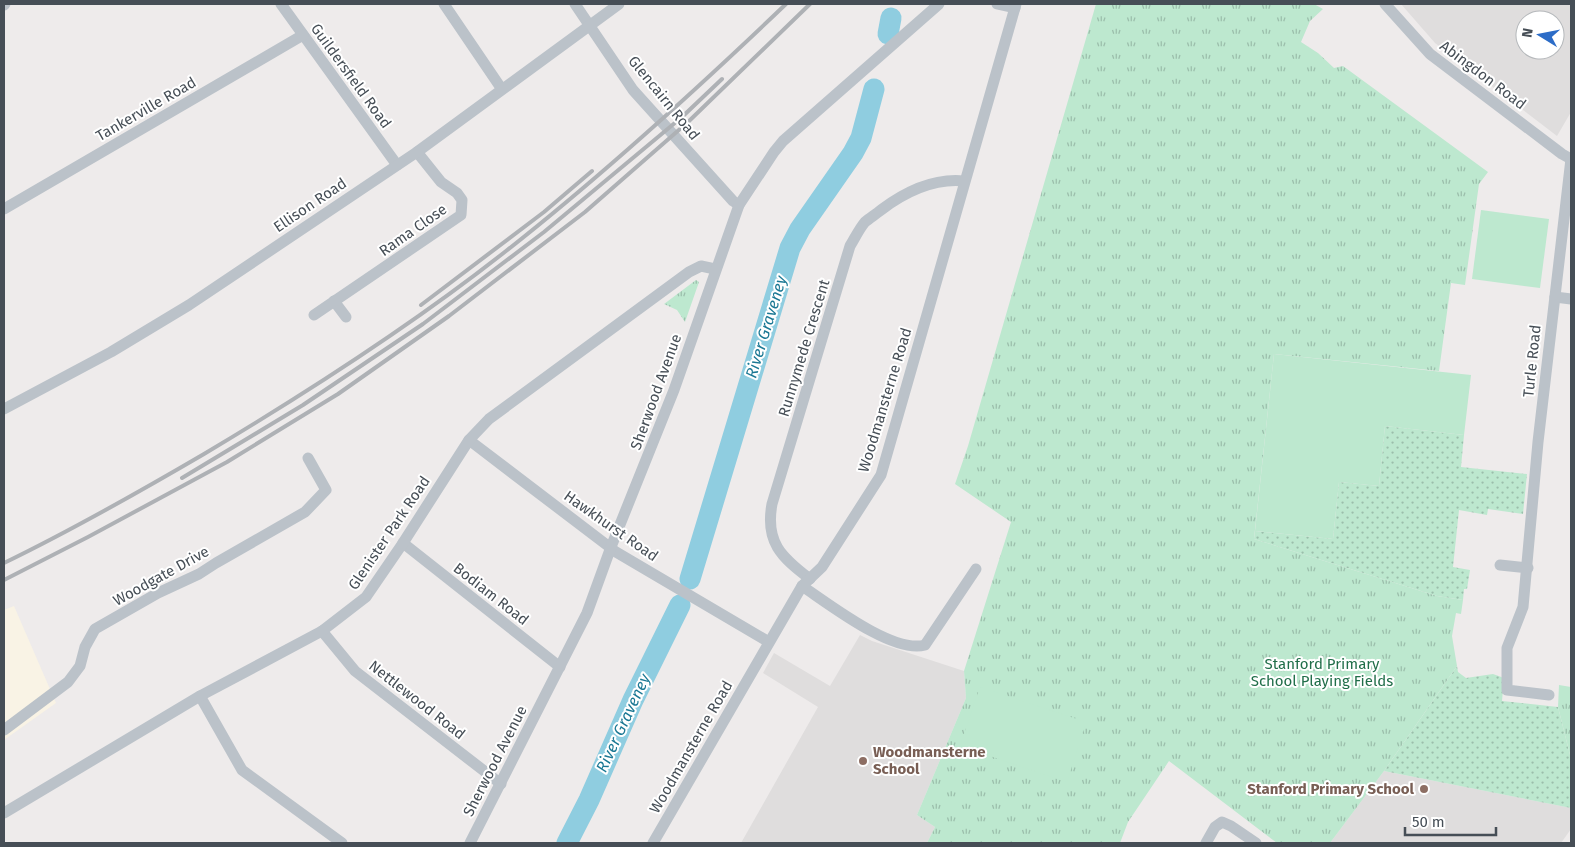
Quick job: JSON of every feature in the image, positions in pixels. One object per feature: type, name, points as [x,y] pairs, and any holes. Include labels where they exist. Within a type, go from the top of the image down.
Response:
[{"type":"street","name":"Guildersfield Road","points":[[281,4],[397,165]]},
{"type":"street","points":[[444,4],[501,88]]},
{"type":"street","name":"Glencairn Road","points":[[575,4],[633,90],[733,201],[739,205]]},
{"type":"street","name":"Ellison Road","points":[[4,409],[111,352],[189,305],[417,152],[501,88],[618,4]]},
{"type":"street","name":"Sherwood Avenue","points":[[470,843],[587,613],[611,547],[674,390],[739,205],[783,141],[939,4]]},
{"type":"street","points":[[997,4],[1015,6]]},
{"type":"street","name":"Abingdon Road","points":[[1385,4],[1430,54],[1571,159]]},
{"type":"street","name":"Woodmansterne Road","points":[[652,843],[769,642],[806,583],[822,567],[881,475],[1015,6]]},
{"type":"street","name":"Tankerville Road","points":[[4,209],[303,35]]},
{"type":"street","name":"Rama Close","points":[[314,315],[461,215],[462,200],[457,192],[441,182],[417,152]]},
{"type":"street","name":"Turle Road","points":[[1549,696],[1507,690],[1507,648],[1522,612],[1528,568],[1529,528],[1571,159]]},
{"type":"street","name":"Runnymede Crescent","points":[[964,181],[942,181],[927,184],[909,192],[890,203],[865,222],[850,246],[769,519],[775,544],[806,583],[862,626],[886,639],[916,648],[925,645],[976,569]]},
{"type":"street","name":"Glenister Park Road","points":[[4,813],[200,696],[322,631],[366,597],[469,440],[489,419],[688,272],[701,266],[716,269]]},
{"type":"street","points":[[1555,297],[1571,299]]},
{"type":"street","points":[[334,301],[346,317]]},
{"type":"street","name":"Hawkhurst Road","points":[[469,440],[611,547],[769,642]]},
{"type":"street","name":"Woodgate Drive","points":[[4,730],[68,682],[80,666],[85,647],[95,630],[158,593],[199,574],[305,512],[326,490],[308,458]]},
{"type":"street","name":"Bodiam Road","points":[[403,543],[560,667]]},
{"type":"street","points":[[1500,565],[1528,568]]},
{"type":"street","name":"Nettlewood Road","points":[[322,631],[355,671],[501,784]]},
{"type":"street","points":[[200,696],[242,770],[342,843]]},
{"type":"street","points":[[1206,843],[1218,824],[1222,822],[1256,843]]},
{"type":"shaded area","points":[[1401,4],[1571,4],[1571,112],[1557,136],[1435,43]]},
{"type":"shaded area","points":[[14,606],[56,703],[4,740],[4,610]]},
{"type":"shaded area","name":"Woodmansterne School","points":[[860,635],[872,641],[964,671],[966,698],[917,815],[935,827],[927,843],[741,843],[818,707],[763,673],[774,653],[830,686]]},
{"type":"shaded area","name":"Stanford Primary School","points":[[1384,771],[1571,808],[1571,829],[1561,843],[1330,843]]},
{"type":"green space","name":"Stanford Primary School Playing Fields","points":[[1096,4],[1314,4],[1323,9],[1310,21],[1301,42],[1318,53],[1334,68],[1343,66],[1488,172],[1479,184],[1465,285],[1451,283],[1439,371],[1274,354],[1254,539],[1437,596],[1463,600],[1461,614],[1456,613],[1452,636],[1457,666],[1384,771],[1330,843],[1277,843],[1169,761],[1128,822],[1120,843],[927,843],[935,827],[917,815],[966,698],[964,671],[1011,522],[955,484],[968,446]]},
{"type":"green space","points":[[1481,210],[1549,219],[1540,288],[1472,279]]},
{"type":"green space","points":[[696,280],[699,282],[685,322],[677,310],[664,304]]},
{"type":"green space","points":[[1274,354],[1471,375],[1464,435],[1385,426],[1379,486],[1339,482],[1333,539],[1255,531]]},
{"type":"green space","points":[[1385,426],[1464,435],[1461,467],[1527,474],[1523,514],[1488,509],[1487,515],[1459,510],[1453,567],[1470,570],[1467,589],[1464,589],[1463,600],[1437,596],[1254,539],[1255,531],[1333,539],[1339,482],[1379,486]]},
{"type":"green space","points":[[1457,666],[1458,672],[1466,678],[1493,674],[1504,678],[1502,701],[1558,707],[1571,759],[1571,808],[1384,771]]},
{"type":"green space","points":[[1559,685],[1571,687],[1571,759],[1558,707]]},
{"type":"green space","points":[[980,687],[1086,722],[1067,782],[960,746]]},
{"type":"waterway","name":"River Graveney","points":[[888,34],[891,18]]},
{"type":"waterway","name":"River Graveney","points":[[690,579],[790,248],[800,229],[853,153],[861,138],[874,89]]},
{"type":"waterway","name":"River Graveney","points":[[567,843],[589,800],[633,700],[680,605]]},
{"type":"railway","points":[[4,563],[105,510],[204,454],[282,407],[433,306],[506,251],[614,162],[684,100],[786,4]]},
{"type":"railway","points":[[4,580],[227,462],[338,394],[449,316],[585,212],[688,122],[810,4]]},
{"type":"railway","points":[[182,478],[303,405],[423,324],[544,232],[682,117],[722,79]]},
{"type":"railway","points":[[421,305],[544,212],[592,171]]},
{"type":"place","name":"Woodmansterne School","points":[[863,761]]},
{"type":"place","name":"Stanford Primary School","points":[[1424,789]]}]
